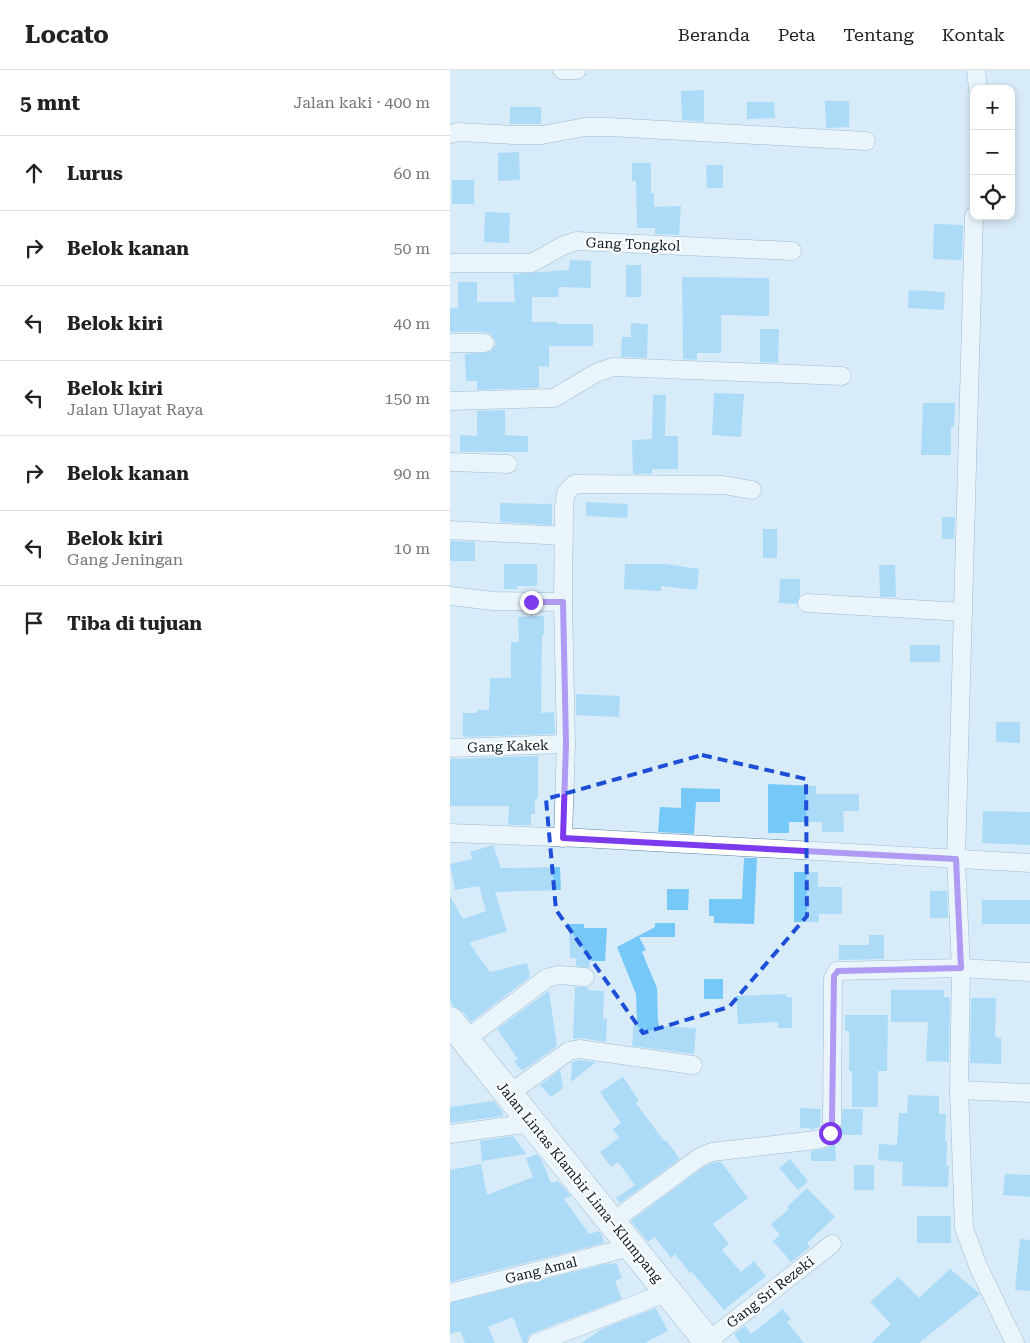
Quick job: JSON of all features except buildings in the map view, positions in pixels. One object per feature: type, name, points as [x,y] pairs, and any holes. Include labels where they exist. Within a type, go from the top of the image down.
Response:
[{"type":"main road","name":"Jalan Lintas Klambir Lima–Klumpang","points":[[458,1031],[510,1093],[708,1342]]},
{"type":"street","points":[[562,70],[577,70]]},
{"type":"street","points":[[976,70],[978,85]]},
{"type":"street","points":[[450,134],[459,132],[514,135],[542,134],[585,127],[609,127],[866,141]]},
{"type":"street","points":[[974,220],[956,859],[961,968],[960,1090],[964,1228],[978,1266],[1015,1343]]},
{"type":"street","name":"Gang Tongkol","points":[[450,263],[532,263],[562,246],[576,241],[792,250]]},
{"type":"street","points":[[450,343],[485,343]]},
{"type":"street","points":[[450,401],[554,398],[596,374],[614,367],[842,376]]},
{"type":"street","points":[[450,462],[508,464]]},
{"type":"street","points":[[563,838],[566,744],[563,602],[564,508],[566,493],[574,484],[724,486],[752,490]]},
{"type":"street","points":[[450,530],[564,536]]},
{"type":"street","points":[[450,596],[493,602],[563,602]]},
{"type":"street","points":[[807,603],[963,612]]},
{"type":"street","name":"Gang Kakek","points":[[450,748],[566,744]]},
{"type":"street","points":[[450,833],[1030,863]]},
{"type":"street","points":[[612,1222],[700,1157],[712,1152],[816,1140],[824,1138],[830,1133],[832,1123],[833,979],[838,971],[961,968],[1030,972]]},
{"type":"street","points":[[458,1031],[547,978],[559,975],[585,977]]},
{"type":"street","points":[[510,1093],[569,1051],[579,1049],[693,1065]]},
{"type":"street","points":[[960,1090],[1030,1093]]},
{"type":"street","points":[[450,1134],[532,1123]]},
{"type":"street","name":"Gang Sri Rezeki","points":[[708,1342],[832,1244]]},
{"type":"street","name":"Gang Amal","points":[[450,1293],[631,1247]]},
{"type":"street","points":[[537,1343],[668,1292]]},
{"type":"highlighted area","points":[[702,755],[806,779],[807,916],[729,1007],[643,1033],[556,910],[546,799]]},
{"type":"route","points":[[531,602],[563,602],[566,744],[563,838],[956,859],[961,968],[838,971],[835,973],[833,979],[832,1123],[830,1133]]}]
